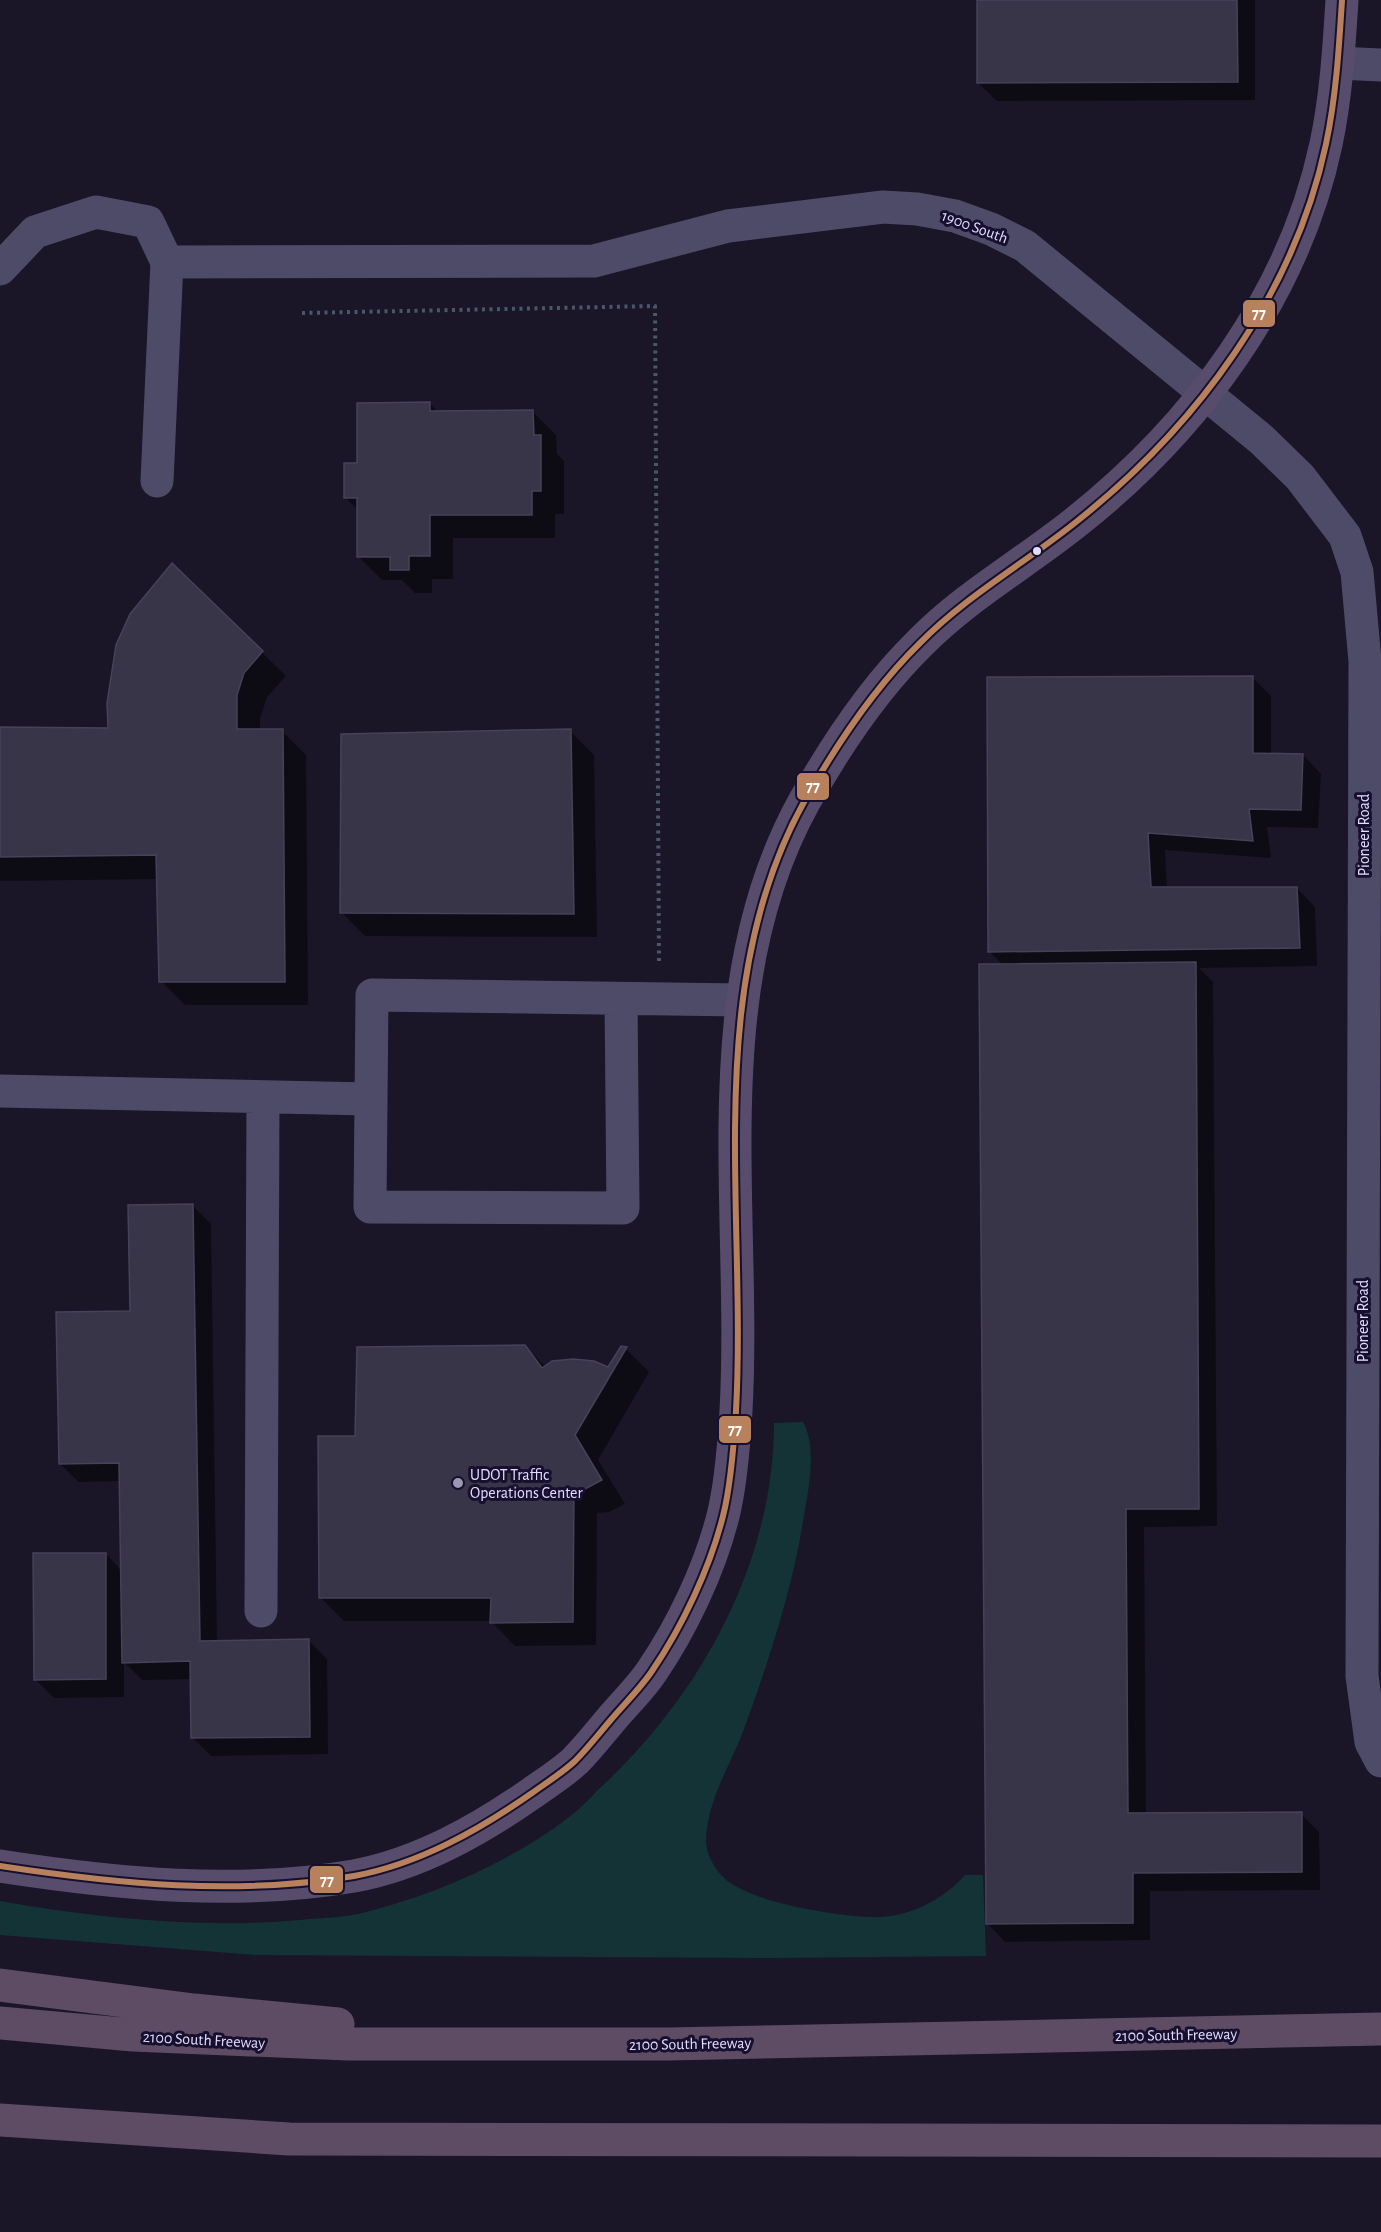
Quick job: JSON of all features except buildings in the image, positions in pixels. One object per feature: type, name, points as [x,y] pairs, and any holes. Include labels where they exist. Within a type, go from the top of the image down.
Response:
[{"type":"highway","points":[[0,1985],[194,2010],[352,2025],[669,2044]]},
{"type":"highway","name":"2100 South Freeway","points":[[0,2023],[133,2035],[348,2044],[669,2044],[1381,2029]]},
{"type":"highway","points":[[0,2120],[290,2139],[1381,2141]]},
{"type":"main road","points":[[0,1866],[144,1883],[273,1886],[362,1875],[434,1851],[484,1825],[573,1764],[650,1675],[692,1600],[724,1514],[736,1413],[737,1078],[741,1000],[759,909],[778,855],[801,808],[839,743],[883,683],[924,638],[1076,523],[1142,466],[1204,395],[1263,309],[1297,241],[1325,147],[1338,63],[1342,0]]},
{"type":"street","points":[[1338,63],[1381,65]]},
{"type":"street","name":"1900 South","points":[[167,262],[594,261],[728,226],[883,207],[917,209],[955,216],[991,229],[1025,246],[1204,395]]},
{"type":"street","points":[[0,269],[35,232],[96,213],[148,222],[167,262],[157,481]]},
{"type":"street","name":"Pioneer Road","points":[[1204,395],[1262,441],[1300,477],[1345,536],[1358,572],[1373,661],[1372,1605],[1362,1676],[1371,1742],[1381,1761]]},
{"type":"street","points":[[621,999],[623,1208],[370,1207],[369,1099],[372,995],[741,1000]]},
{"type":"street","points":[[0,1090],[369,1099]]},
{"type":"street","points":[[261,1611],[263,1098]]},
{"type":"path","points":[[302,313],[655,306],[659,970]]},
{"type":"green space","points":[[803,1422],[810,1443],[811,1468],[794,1570],[753,1703],[713,1802],[706,1833],[708,1853],[722,1876],[743,1890],[797,1907],[853,1916],[882,1917],[909,1912],[934,1901],[965,1875],[983,1875],[986,1956],[772,1958],[256,1955],[0,1935],[0,1901],[112,1917],[187,1922],[263,1922],[358,1914],[441,1888],[494,1864],[544,1835],[576,1812],[636,1752],[669,1712],[699,1669],[724,1624],[745,1576],[761,1526],[771,1475],[774,1423]]},
{"type":"transit line","name":"77","points":[[0,1866],[88,1878],[221,1886],[310,1882],[378,1871],[448,1844],[512,1807],[554,1778],[579,1756],[647,1678],[674,1636],[703,1576],[723,1516],[728,1491],[736,1411],[738,1334],[735,1179],[740,1023],[751,947],[772,873],[804,802],[829,760],[856,718],[903,661],[957,610],[1057,537],[1120,485],[1161,444],[1234,354],[1264,305],[1290,253],[1311,200],[1326,144],[1332,108],[1342,0]]},
{"type":"place","name":"UDOT Traffic Operations Center","points":[[458,1483]]}]
